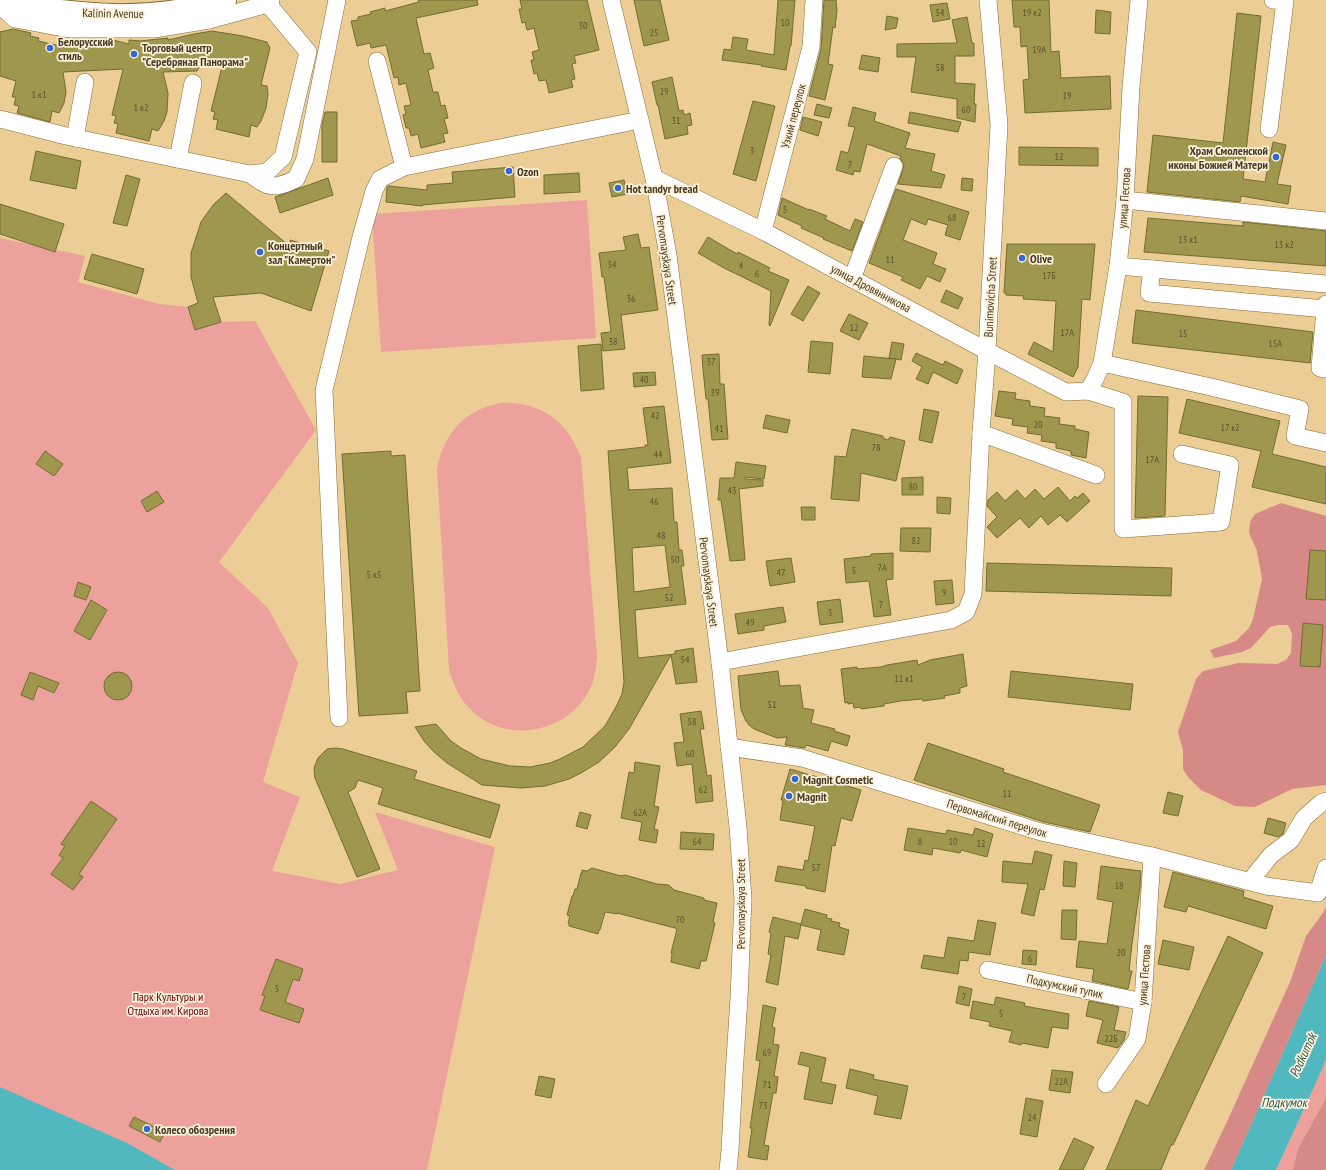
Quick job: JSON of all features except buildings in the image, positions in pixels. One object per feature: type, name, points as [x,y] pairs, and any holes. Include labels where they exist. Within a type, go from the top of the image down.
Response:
[{"type":"main road","name":"Kalinin Avenue","points":[[0,4],[73,12],[120,15],[156,14],[208,6],[225,0]]},
{"type":"street","points":[[250,174],[265,185],[281,186],[296,179],[305,159],[337,0]]},
{"type":"street","name":"Pervomayskaya Street","points":[[611,0],[654,178],[668,255],[720,662],[738,828],[742,899],[739,998],[728,1170]]},
{"type":"street","name":"Узкий переулок","points":[[763,231],[811,47],[814,0]]},
{"type":"street","name":"Bunimovicha Street","points":[[720,662],[951,620],[966,612],[973,594],[999,125],[988,0]]},
{"type":"street","name":"улица Пестова","points":[[1088,390],[1096,379],[1102,363],[1118,266],[1125,200],[1130,87],[1139,0]]},
{"type":"street","points":[[1269,129],[1285,1],[1273,0]]},
{"type":"street","points":[[0,4],[15,19],[69,29],[154,29],[209,20],[269,2],[308,52],[283,157],[267,172],[250,174],[75,138],[0,119]]},
{"type":"street","points":[[377,61],[404,167]]},
{"type":"street","points":[[75,138],[86,82]]},
{"type":"street","points":[[178,159],[193,83]]},
{"type":"street","points":[[339,718],[324,390],[361,237],[374,191],[380,180],[404,167],[640,120]]},
{"type":"street","points":[[852,279],[894,166]]},
{"type":"street","name":"улица Дровянникова","points":[[654,178],[763,231],[1066,392],[1088,390]]},
{"type":"street","points":[[1125,200],[1326,221]]},
{"type":"street","points":[[1118,266],[1326,284]]},
{"type":"street","points":[[1152,269],[1149,293],[1326,310]]},
{"type":"street","points":[[1326,304],[1320,368],[1326,369]]},
{"type":"street","points":[[1102,363],[1211,387],[1300,409],[1295,436],[1326,443]]},
{"type":"street","points":[[1088,390],[1123,402],[1123,529],[1221,522],[1230,465],[1182,454]]},
{"type":"street","points":[[981,433],[1096,475]]},
{"type":"street","name":"Первомайский переулок","points":[[729,747],[802,758],[1041,832],[1152,856],[1266,886],[1318,893],[1326,868]]},
{"type":"street","points":[[1250,881],[1270,855],[1291,840],[1304,818],[1321,803],[1326,801]]},
{"type":"street","name":"улица Пестова","points":[[1106,1084],[1137,1039],[1142,1002],[1152,856]]},
{"type":"street","name":"Подкумский тупик","points":[[988,970],[1142,1002]]},
{"type":"green space","points":[[587,200],[596,338],[381,352],[372,214]]},
{"type":"green space","name":"Парк Культуры и Отдыха им. Кирова","points":[[0,238],[85,256],[78,282],[159,304],[188,307],[195,330],[221,322],[255,321],[316,430],[219,562],[268,608],[298,663],[263,782],[300,797],[272,871],[340,884],[398,870],[375,812],[495,847],[427,1170],[0,1170]]},
{"type":"green space","points":[[501,403],[515,403],[528,406],[551,416],[568,433],[581,457],[597,657],[595,674],[592,684],[583,700],[570,714],[555,723],[538,729],[520,730],[502,728],[485,721],[466,705],[455,685],[449,669],[437,469],[445,444],[458,425],[466,417],[476,411]]},
{"type":"green space","points":[[1326,1058],[1326,1098],[1298,1149],[1293,1170],[1276,1170]]},
{"type":"shaded area","points":[[1281,503],[1326,516],[1326,785],[1292,789],[1255,807],[1235,806],[1201,790],[1188,777],[1183,769],[1183,750],[1178,732],[1196,679],[1203,671],[1239,663],[1277,664],[1286,660],[1291,653],[1292,634],[1288,625],[1270,627],[1251,648],[1242,652],[1214,658],[1210,650],[1236,641],[1249,628],[1253,619],[1262,579],[1257,551],[1249,533],[1250,522],[1255,514]]},
{"type":"shaded area","points":[[1326,906],[1326,955],[1231,1170],[1204,1170],[1290,982],[1306,936],[1323,913]]},
{"type":"shaded area","points":[[1326,1098],[1326,1170],[1293,1170],[1298,1149]]},
{"type":"water","name":"Подкумок","points":[[1326,955],[1326,1058],[1323,1067],[1276,1170],[1231,1170]]},
{"type":"water","points":[[0,1087],[127,1143],[175,1170],[0,1170]]},
{"type":"place","name":"Белорусский стиль","points":[[50,48]]},
{"type":"place","name":"Торговый центр \"Серебряная Панорама\"","points":[[134,54]]},
{"type":"place","name":"Храм Смоленской иконы Божией Матери","points":[[1276,157]]},
{"type":"place","name":"Ozon","points":[[509,171]]},
{"type":"place","name":"Hot tandyr bread","points":[[618,188]]},
{"type":"place","name":"Концертный зал \"Камертон\"","points":[[260,252]]},
{"type":"place","name":"Olive","points":[[1022,258]]},
{"type":"place","name":"Magnit Cosmetic","points":[[795,779]]},
{"type":"place","name":"Magnit","points":[[789,796]]},
{"type":"place","name":"Колесо обозрения","points":[[147,1129]]},
{"type":"water label","name":"Podkumok","points":[[1303,1055]]}]
